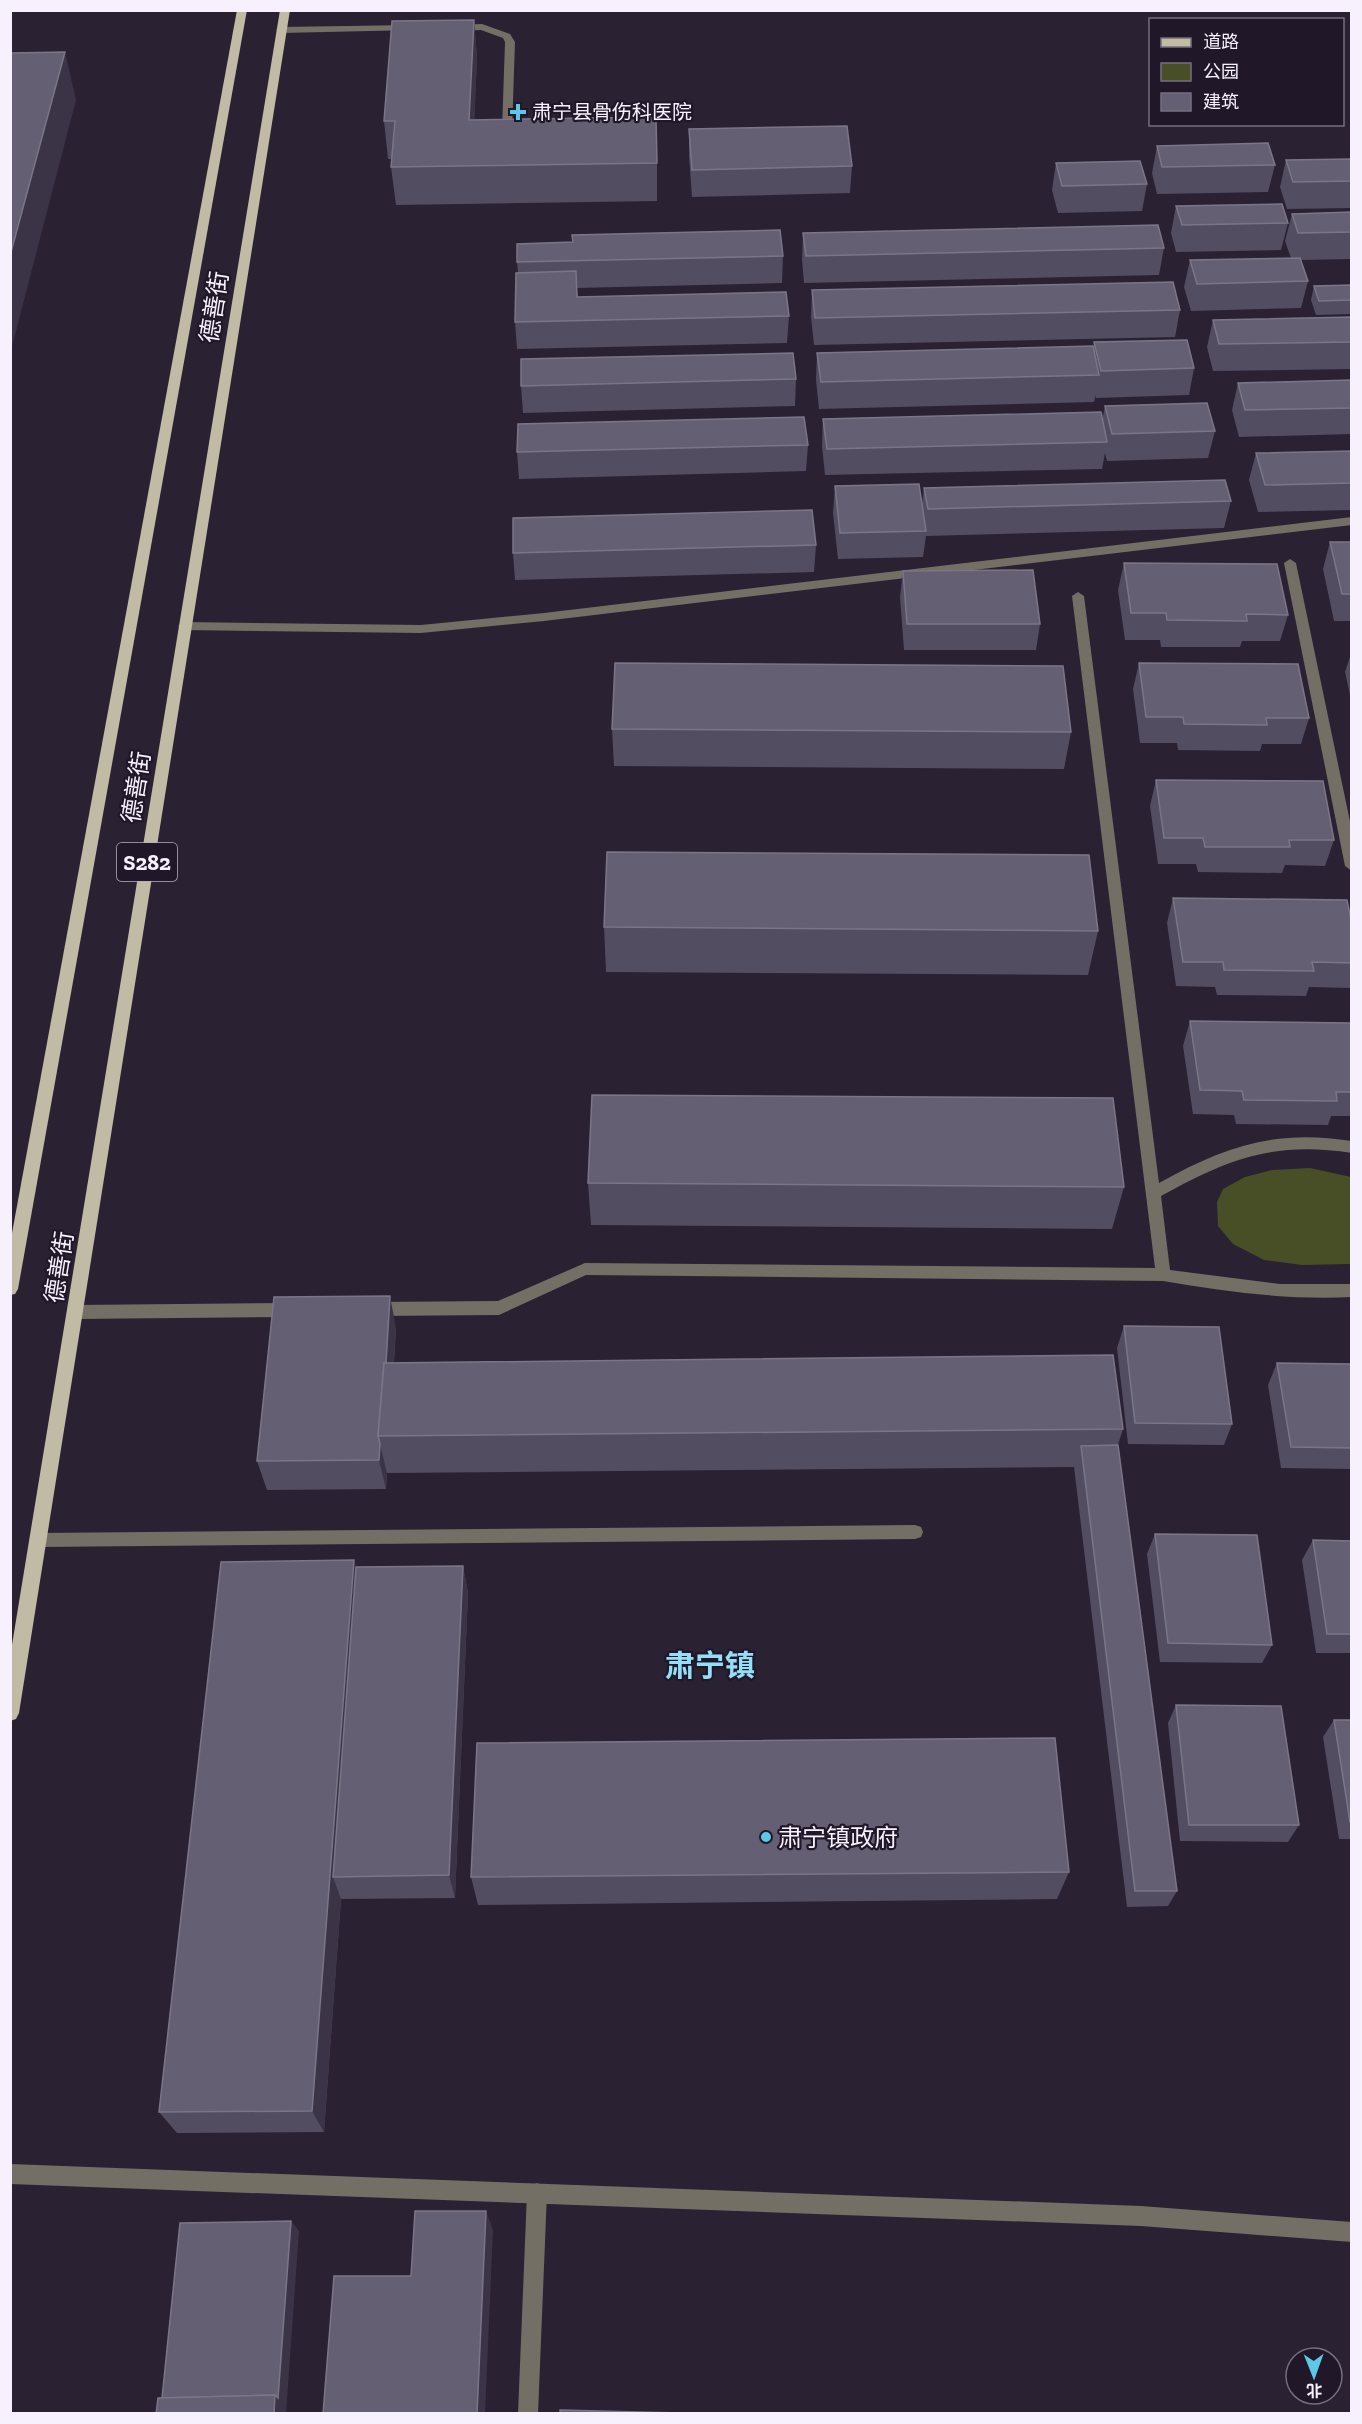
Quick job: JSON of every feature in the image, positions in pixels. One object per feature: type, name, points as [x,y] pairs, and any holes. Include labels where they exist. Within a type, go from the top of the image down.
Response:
[{"type":"main road","name":"德善街","points":[[10,1289],[242,10]]},
{"type":"main road","name":"德善街","points":[[10,1713],[285,10]]},
{"type":"street","points":[[446,28],[482,27],[507,36],[510,42],[507,130]]},
{"type":"street","points":[[282,30],[423,28]]},
{"type":"street","points":[[184,626],[421,629],[544,617],[1352,521]]},
{"type":"street","points":[[1290,563],[1352,866]]},
{"type":"street","points":[[1078,596],[1163,1275]]},
{"type":"street","points":[[1153,1193],[1196,1168],[1238,1151],[1278,1143],[1332,1143],[1352,1147]]},
{"type":"street","points":[[358,1309],[499,1308],[585,1269],[1163,1275],[1227,1287],[1291,1291],[1352,1290]]},
{"type":"street","points":[[75,1312],[310,1310]]},
{"type":"street","points":[[38,1540],[915,1532]]},
{"type":"street","points":[[10,2174],[1141,2216],[1352,2232]]},
{"type":"street","points":[[528,2414],[537,2193]]},
{"type":"green space","points":[[1310,1168],[1351,1177],[1351,1264],[1302,1265],[1264,1260],[1233,1244],[1218,1226],[1217,1202],[1223,1189],[1245,1177],[1272,1170]]},
{"type":"building","points":[[474,20],[469,120],[656,117],[657,163],[391,167],[395,121],[384,121],[392,21]]},
{"type":"building","points":[[65,52],[10,256],[10,53]]},
{"type":"building","points":[[847,126],[852,166],[692,170],[689,129]]},
{"type":"building","points":[[1268,143],[1275,165],[1162,167],[1157,146]]},
{"type":"building","points":[[1352,159],[1352,181],[1293,182],[1286,160]]},
{"type":"building","points":[[1140,161],[1147,184],[1062,186],[1056,163]]},
{"type":"building","points":[[1282,204],[1288,223],[1182,225],[1176,206]]},
{"type":"building","points":[[1352,212],[1352,232],[1298,233],[1292,214]]},
{"type":"building","points":[[1158,225],[1164,248],[806,256],[803,233]]},
{"type":"building","points":[[780,230],[783,256],[517,262],[517,244],[573,242],[572,235]]},
{"type":"building","points":[[1300,258],[1308,281],[1197,284],[1190,260]]},
{"type":"building","points":[[576,271],[577,297],[786,292],[789,316],[515,322],[516,273]]},
{"type":"building","points":[[1173,282],[1180,310],[815,318],[812,290]]},
{"type":"building","points":[[1352,285],[1352,300],[1319,301],[1314,286]]},
{"type":"building","points":[[1352,317],[1352,342],[1219,344],[1213,320]]},
{"type":"building","points":[[1187,340],[1194,368],[1101,371],[1094,342]]},
{"type":"building","points":[[1093,346],[1099,375],[821,382],[817,353]]},
{"type":"building","points":[[793,353],[796,379],[521,386],[521,359]]},
{"type":"building","points":[[1352,380],[1352,408],[1245,410],[1238,383]]},
{"type":"building","points":[[1207,403],[1215,431],[1112,434],[1105,406]]},
{"type":"building","points":[[1101,412],[1107,442],[827,449],[823,419]]},
{"type":"building","points":[[804,417],[808,445],[517,452],[518,424]]},
{"type":"building","points":[[1352,451],[1352,483],[1265,485],[1256,453]]},
{"type":"building","points":[[1225,480],[1231,501],[928,509],[924,488]]},
{"type":"building","points":[[919,484],[926,531],[840,533],[835,486]]},
{"type":"building","points":[[812,510],[816,545],[513,553],[513,518]]},
{"type":"building","points":[[1330,542],[1352,542],[1352,594],[1342,594]]},
{"type":"building","points":[[1124,563],[1277,564],[1288,615],[1246,614],[1247,621],[1167,620],[1166,613],[1131,613]]},
{"type":"building","points":[[1033,570],[1040,624],[907,624],[903,571]]},
{"type":"building","points":[[615,663],[1063,666],[1071,732],[612,729]]},
{"type":"building","points":[[1139,663],[1298,664],[1309,718],[1266,718],[1267,725],[1184,724],[1183,717],[1146,717]]},
{"type":"building","points":[[1156,780],[1323,781],[1334,840],[1289,840],[1290,847],[1205,847],[1203,838],[1164,838]]},
{"type":"building","points":[[607,852],[1089,855],[1098,931],[604,927]]},
{"type":"building","points":[[1173,898],[1347,900],[1352,924],[1352,963],[1312,962],[1314,971],[1224,970],[1223,962],[1183,962]]},
{"type":"building","points":[[1190,1021],[1352,1023],[1352,1092],[1336,1092],[1337,1101],[1244,1100],[1242,1091],[1200,1090]]},
{"type":"building","points":[[592,1095],[1113,1098],[1124,1187],[588,1183]]},
{"type":"building","points":[[390,1296],[378,1436],[379,1460],[257,1461],[274,1297]]},
{"type":"building","points":[[1124,1326],[1219,1327],[1232,1424],[1135,1423]]},
{"type":"building","points":[[1113,1355],[1123,1429],[378,1436],[384,1363]]},
{"type":"building","points":[[1277,1363],[1352,1364],[1352,1448],[1291,1447]]},
{"type":"building","points":[[1118,1445],[1177,1891],[1135,1891],[1081,1446]]},
{"type":"building","points":[[1155,1534],[1257,1535],[1272,1645],[1168,1643]]},
{"type":"building","points":[[1313,1540],[1352,1541],[1352,1634],[1327,1634]]},
{"type":"building","points":[[354,1560],[312,2111],[159,2112],[221,1562]]},
{"type":"building","points":[[463,1566],[449,1875],[333,1877],[356,1567]]},
{"type":"building","points":[[1176,1705],[1281,1706],[1299,1825],[1189,1825]]},
{"type":"building","points":[[1334,1720],[1352,1720],[1352,1822],[1350,1822]]},
{"type":"building","name":"肃宁镇政府","points":[[1055,1738],[1069,1872],[471,1877],[477,1743]]},
{"type":"building","points":[[415,2211],[486,2211],[477,2414],[323,2414],[334,2276],[411,2276]]},
{"type":"building","points":[[291,2221],[278,2398],[275,2395],[162,2398],[180,2223]]},
{"type":"building","points":[[275,2395],[274,2414],[156,2414],[158,2398]]},
{"type":"building","points":[[560,2410],[720,2414],[560,2414]]},
{"type":"place","name":"肃宁县骨伤科医院","points":[[518,112]]},
{"type":"place","name":"肃宁镇政府","points":[[766,1837]]},
{"type":"district","name":"肃宁镇","points":[[710,1666]]}]
